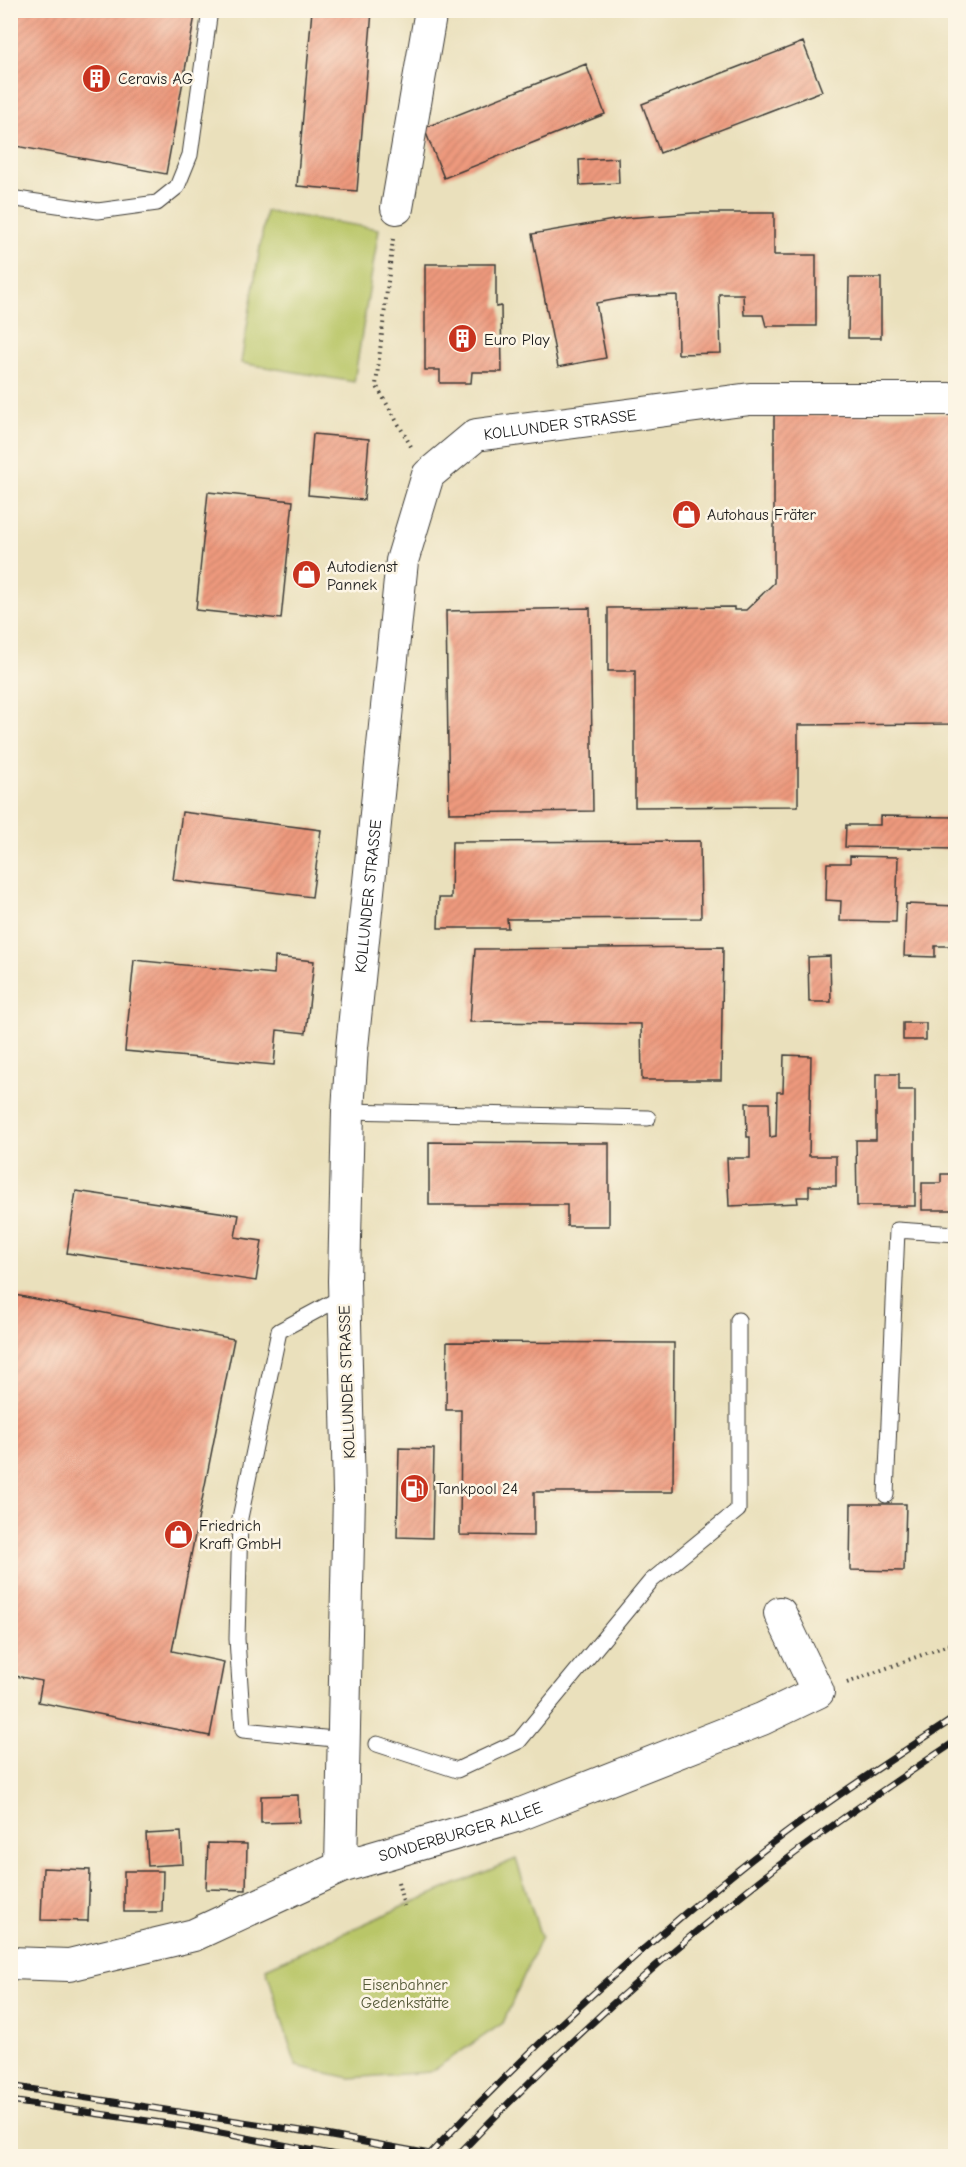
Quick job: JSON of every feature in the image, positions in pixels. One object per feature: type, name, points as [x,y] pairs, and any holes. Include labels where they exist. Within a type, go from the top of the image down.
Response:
[{"type":"street","points":[[397,208],[431,10]]},
{"type":"street","name":"KOLLUNDER STRASSE","points":[[341,1867],[349,1494],[344,1296],[348,1111],[352,1047],[402,561],[428,475],[476,435],[750,399],[956,399]]},
{"type":"street","points":[[780,1613],[818,1692]]},
{"type":"street","name":"SONDERBURGER ALLEE","points":[[10,1963],[69,1965],[194,1935],[341,1867],[516,1816],[762,1719],[818,1692]]},
{"type":"lane","points":[[10,198],[98,211],[157,203],[177,187],[190,155],[210,10]]},
{"type":"lane","points":[[348,1111],[648,1118]]},
{"type":"lane","points":[[886,1495],[897,1230],[956,1234]]},
{"type":"lane","points":[[344,1296],[279,1331],[240,1518],[237,1639],[243,1730],[344,1740]]},
{"type":"lane","points":[[377,1744],[457,1770],[519,1741],[651,1581],[738,1510],[738,1320]]},
{"type":"path","points":[[397,208],[376,385],[428,475]]},
{"type":"path","points":[[818,1692],[956,1642]]},
{"type":"green space","points":[[266,211],[379,229],[354,382],[241,363]]},
{"type":"green space","name":"Eisenbahner Gedenkstätte","points":[[516,1859],[541,1937],[503,2023],[430,2072],[350,2078],[296,2066],[266,1968]]},
{"type":"building","name":"Ceravis AG","points":[[10,10],[196,10],[166,174],[10,145]]},
{"type":"building","points":[[312,10],[372,11],[357,191],[297,186]]},
{"type":"building","points":[[803,42],[822,91],[660,153],[642,104]]},
{"type":"building","points":[[586,64],[605,114],[444,178],[424,128]]},
{"type":"building","points":[[618,158],[619,183],[580,185],[579,160]]},
{"type":"building","points":[[694,213],[774,213],[774,255],[816,255],[816,326],[766,326],[763,315],[744,315],[743,294],[719,294],[721,353],[678,354],[677,295],[629,297],[596,303],[606,358],[558,367],[532,234],[625,218]]},
{"type":"building","name":"Euro Play","points":[[425,264],[496,264],[496,307],[501,306],[502,372],[472,372],[471,383],[440,383],[440,370],[425,370]]},
{"type":"building","points":[[849,278],[881,278],[881,338],[848,338]]},
{"type":"building","points":[[956,414],[956,724],[798,725],[798,806],[635,807],[635,671],[608,671],[608,608],[734,607],[734,610],[746,610],[774,583],[774,415]]},
{"type":"building","points":[[313,434],[369,439],[364,500],[308,495]]},
{"type":"building","points":[[208,492],[293,501],[281,619],[196,610]]},
{"type":"building","points":[[590,608],[593,811],[449,813],[446,611]]},
{"type":"building","points":[[182,812],[321,830],[312,897],[173,880]]},
{"type":"building","points":[[880,816],[956,817],[956,849],[845,847],[846,825],[880,825]]},
{"type":"building","points":[[700,841],[701,918],[507,919],[508,928],[438,928],[439,898],[451,898],[452,842]]},
{"type":"building","points":[[850,856],[898,857],[896,922],[840,921],[841,901],[826,900],[827,863],[850,863]]},
{"type":"building","points":[[906,904],[956,906],[956,946],[935,946],[935,957],[904,956]]},
{"type":"building","points":[[723,947],[721,1080],[642,1080],[641,1024],[470,1022],[475,949]]},
{"type":"building","points":[[830,956],[831,1002],[809,1002],[808,957]]},
{"type":"building","points":[[275,957],[314,961],[306,1033],[277,1030],[274,1065],[125,1051],[134,960],[274,974]]},
{"type":"building","points":[[903,1023],[926,1023],[926,1040],[903,1040]]},
{"type":"building","points":[[784,1055],[811,1056],[809,1156],[836,1156],[836,1186],[809,1186],[809,1197],[797,1197],[798,1203],[729,1206],[727,1158],[750,1158],[746,1103],[769,1103],[770,1137],[776,1136],[777,1092],[783,1092]]},
{"type":"building","points":[[876,1074],[899,1074],[899,1090],[915,1090],[915,1206],[857,1206],[856,1140],[876,1140]]},
{"type":"building","points":[[429,1142],[609,1143],[609,1226],[567,1226],[567,1205],[429,1205]]},
{"type":"building","points":[[941,1174],[956,1174],[956,1210],[922,1210],[922,1183],[941,1183]]},
{"type":"building","points":[[76,1191],[239,1215],[235,1237],[262,1241],[256,1281],[67,1253]]},
{"type":"building","points":[[10,1294],[234,1339],[172,1651],[224,1662],[210,1736],[38,1702],[42,1681],[10,1675]]},
{"type":"building","points":[[447,1342],[674,1343],[673,1492],[534,1492],[534,1536],[460,1535],[461,1410],[446,1410]]},
{"type":"building","points":[[399,1448],[434,1449],[432,1538],[397,1537]]},
{"type":"building","points":[[851,1504],[906,1504],[904,1571],[850,1570]]},
{"type":"building","points":[[298,1795],[299,1822],[261,1823],[261,1796]]},
{"type":"building","points":[[181,1832],[183,1864],[148,1866],[146,1834]]},
{"type":"building","points":[[208,1843],[247,1844],[246,1890],[206,1889]]},
{"type":"building","points":[[43,1868],[90,1870],[88,1921],[41,1920]]},
{"type":"building","points":[[124,1871],[163,1871],[162,1912],[124,1912]]},
{"type":"railway","points":[[428,2156],[577,2008],[696,1904],[763,1850],[817,1811],[956,1717]]},
{"type":"railway","points":[[457,2156],[525,2086],[669,1954],[822,1833],[956,1741]]},
{"type":"railway","points":[[10,2086],[315,2133],[441,2156]]},
{"type":"railway","points":[[10,2101],[189,2127],[341,2156]]},
{"type":"place","name":"Ceravis AG","points":[[97,78]]},
{"type":"place","name":"Euro Play","points":[[463,339]]},
{"type":"place","name":"Autohaus Fräter","points":[[686,514]]},
{"type":"place","name":"Autodienst Pannek","points":[[306,575]]},
{"type":"place","name":"Tankpool 24","points":[[415,1488]]},
{"type":"place","name":"Friedrich Kraft GmbH","points":[[178,1534]]}]
